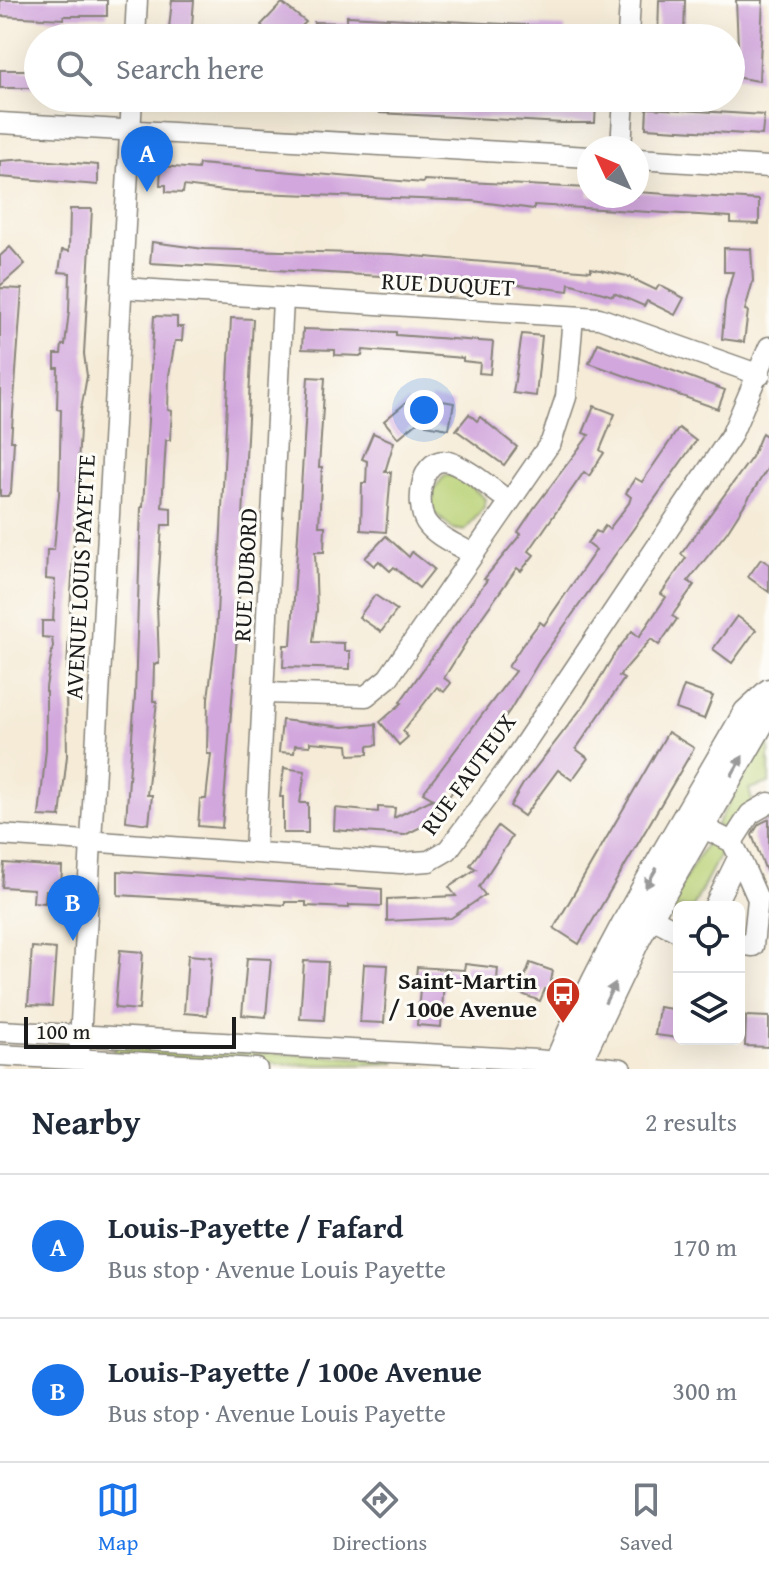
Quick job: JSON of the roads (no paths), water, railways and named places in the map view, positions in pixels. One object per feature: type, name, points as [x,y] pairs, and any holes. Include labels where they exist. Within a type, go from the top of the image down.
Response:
[{"type":"main road","points":[[566,1066],[601,967],[746,712],[769,691]]},
{"type":"main road","points":[[566,1066],[763,721],[769,697]]},
{"type":"street","points":[[136,24],[137,0]]},
{"type":"street","points":[[618,0],[630,0],[629,24]]},
{"type":"street","name":"AVENUE LOUIS PAYETTE","points":[[79,1059],[131,112]]},
{"type":"street","points":[[622,136],[623,112]]},
{"type":"street","points":[[0,123],[577,156]]},
{"type":"street","points":[[649,160],[769,167]]},
{"type":"street","name":"RUE DUQUET","points":[[123,288],[599,318],[760,375]]},
{"type":"street","name":"RUE DUBORD","points":[[255,852],[283,300]]},
{"type":"street","points":[[265,693],[356,697],[376,691],[551,442],[566,397],[573,317]]},
{"type":"street","name":"RUE FAUTEUX","points":[[0,835],[419,863],[448,850],[509,767],[731,436],[760,375],[769,347]]},
{"type":"street","points":[[472,554],[429,526],[422,515],[420,491],[427,471],[438,463],[452,463],[509,501]]},
{"type":"street","points":[[716,901],[750,814],[769,803]]},
{"type":"street","points":[[702,827],[736,849],[758,899],[754,948]]},
{"type":"street","points":[[650,917],[673,929]]},
{"type":"street","points":[[0,1031],[621,1069]]},
{"type":"street","points":[[0,1055],[257,1069]]},
{"type":"place","name":"Louis-Payette / Fafard","points":[[147,192]]},
{"type":"place","name":"Louis-Payette / 100e Avenue","points":[[73,941]]},
{"type":"place","name":"Saint-Martin / 100e Avenue","points":[[563,1025]]}]
